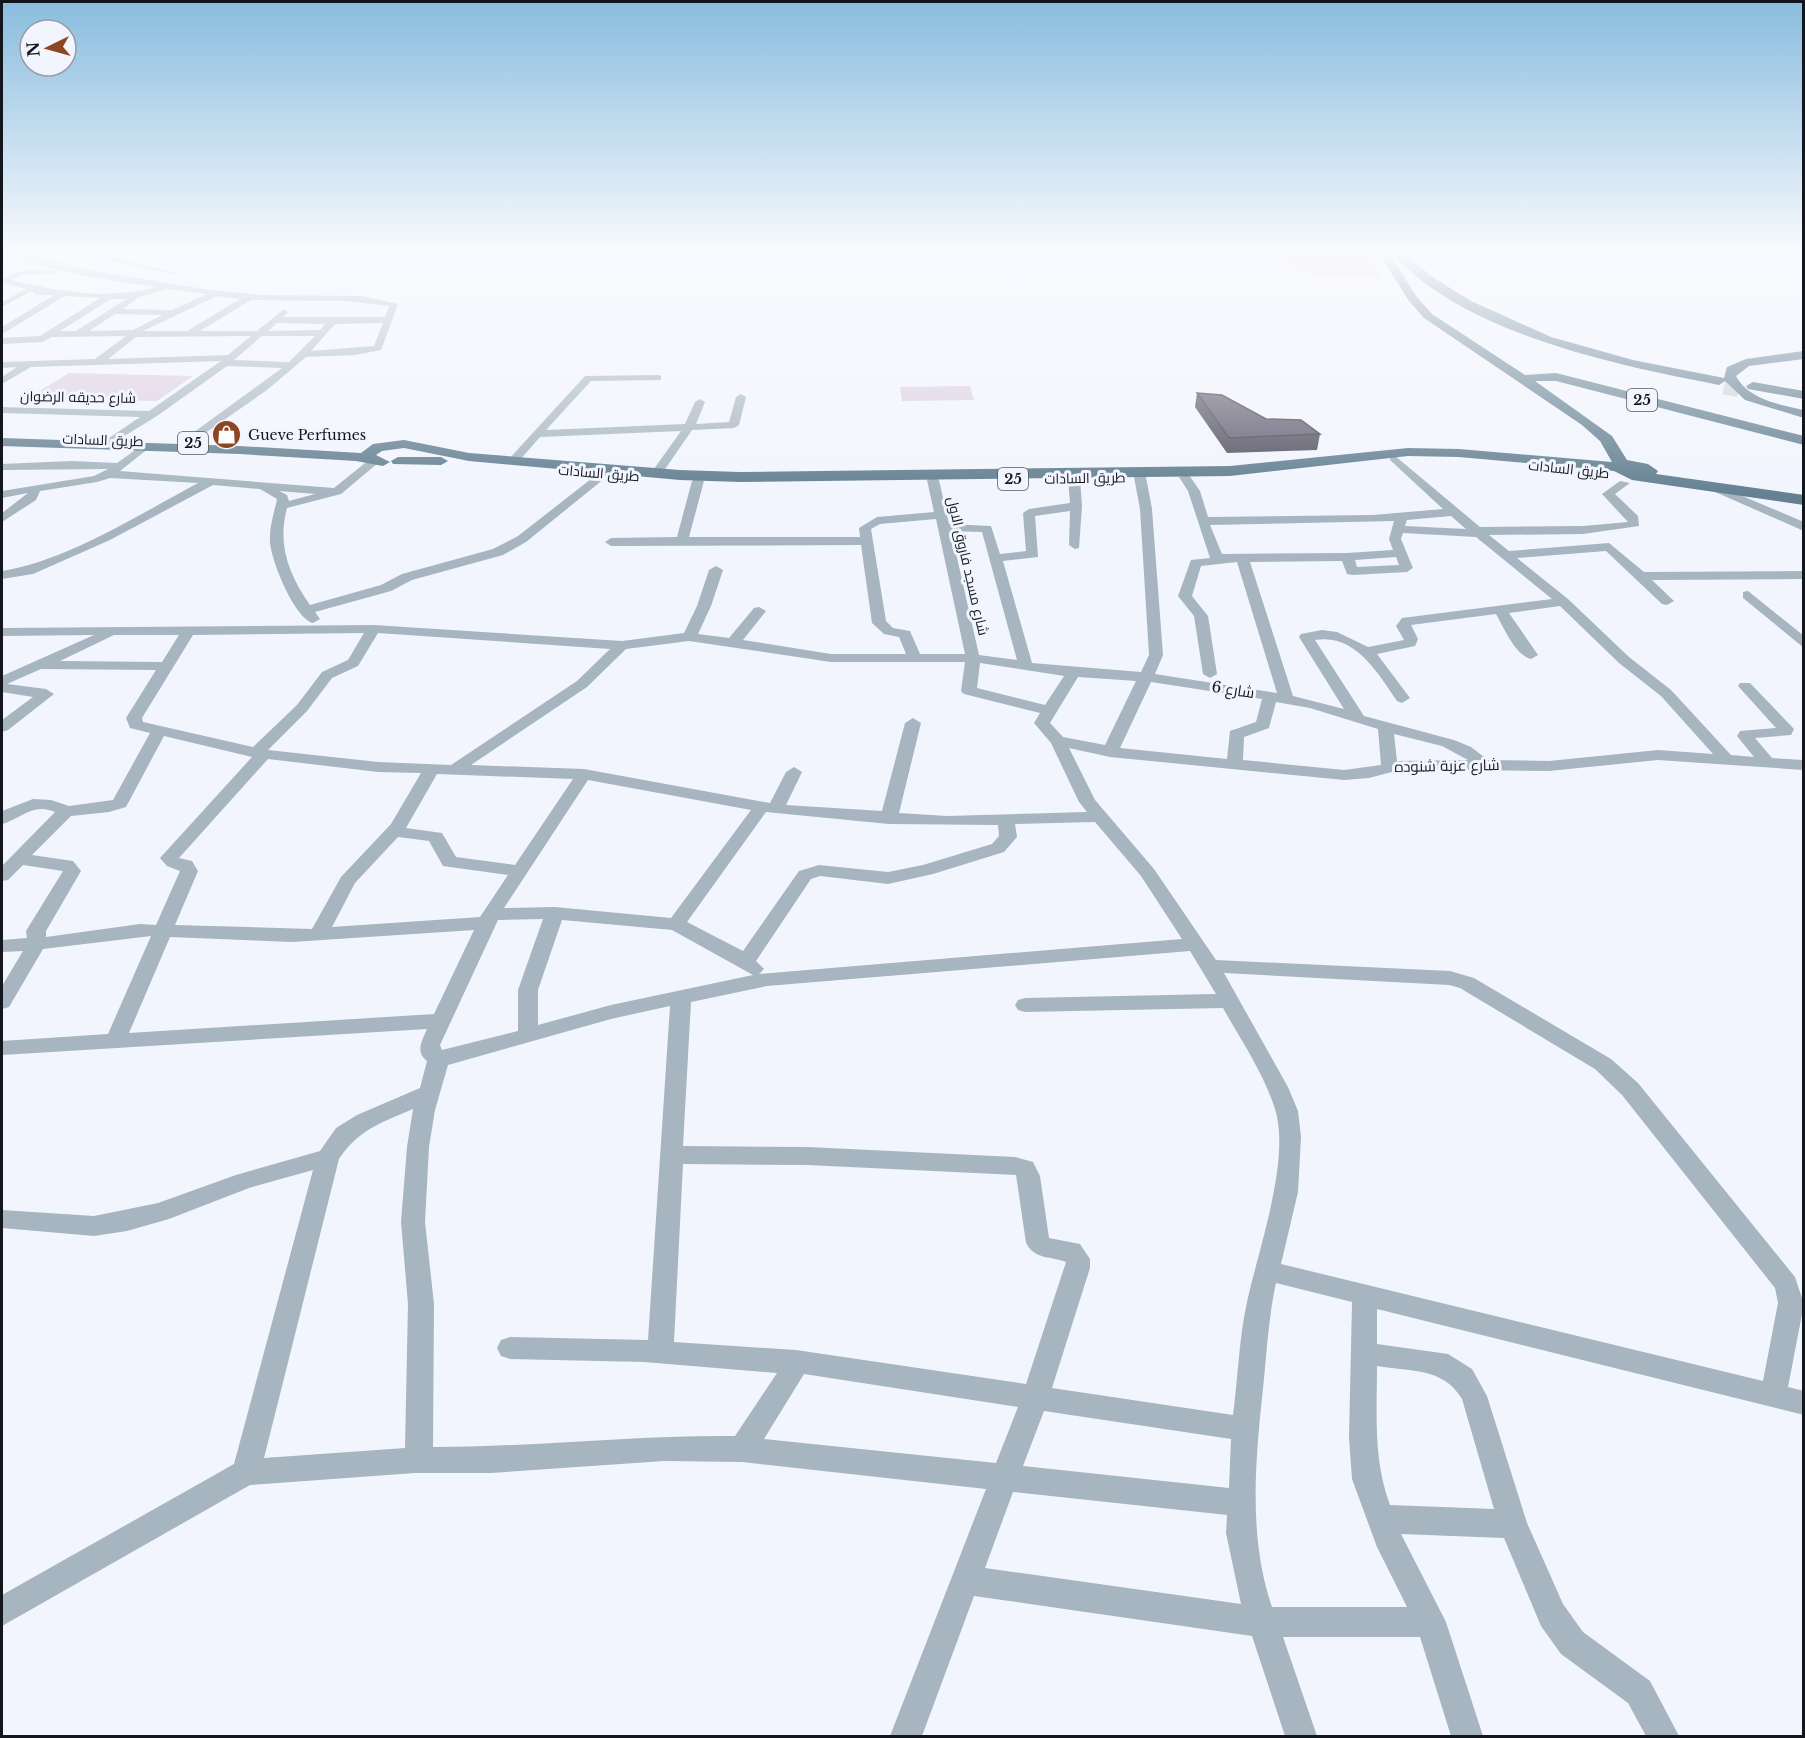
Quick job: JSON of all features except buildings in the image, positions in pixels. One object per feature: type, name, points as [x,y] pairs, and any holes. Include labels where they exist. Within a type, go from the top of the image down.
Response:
[{"type":"main road","points":[[1453,333],[1581,418],[1607,439],[1621,469],[1643,471],[1710,486],[1803,500]]},
{"type":"main road","points":[[1517,333],[1563,351],[1639,372],[1721,384],[1605,357],[1532,333]]},
{"type":"main road","points":[[1803,355],[1746,363],[1731,370],[1729,375],[1731,382],[1748,395],[1803,414]]},
{"type":"main road","name":"25","points":[[1530,385],[1528,380],[1534,376],[1561,378],[1803,441]]},
{"type":"main road","points":[[1803,395],[1741,387],[1803,400]]},
{"type":"main road","points":[[1581,418],[1608,431],[1630,448],[1643,471]]},
{"type":"main road","name":"طريق السادات","points":[[2,440],[113,440],[315,448],[404,444],[457,455],[657,473],[741,477],[1230,471],[1408,452],[1459,453],[1621,469]]},
{"type":"main road","name":"طريق السادات","points":[[2,440],[372,460],[469,462],[698,481],[1287,474],[1394,458],[1463,459],[1621,469]]},
{"type":"main road","points":[[372,460],[370,452],[384,446]]},
{"type":"main road","points":[[398,461],[415,456],[420,451],[418,447]]},
{"type":"street","points":[[2,341],[36,340],[51,334],[77,333]]},
{"type":"street","points":[[86,333],[317,333]]},
{"type":"street","points":[[184,443],[293,365],[324,333]]},
{"type":"street","points":[[306,354],[374,350],[378,348],[384,333]]},
{"type":"street","points":[[99,361],[132,334]]},
{"type":"street","points":[[113,440],[228,360],[257,334]]},
{"type":"street","points":[[2,365],[99,361],[228,360],[293,365]]},
{"type":"street","points":[[2,381],[31,364]]},
{"type":"street","points":[[514,460],[588,378],[658,378]]},
{"type":"street","points":[[537,434],[690,425],[734,425],[741,398]]},
{"type":"street","points":[[657,473],[690,425],[700,402]]},
{"type":"street","name":"شارع حديقه الرضوان","points":[[2,410],[153,414]]},
{"type":"street","points":[[54,486],[71,464],[93,444]]},
{"type":"street","points":[[2,494],[84,482],[114,470],[145,446]]},
{"type":"street","points":[[1394,458],[1405,471],[1563,602],[1624,660],[1666,693],[1725,758]]},
{"type":"street","points":[[282,506],[337,492],[372,460]]},
{"type":"street","points":[[2,467],[71,464],[210,482],[337,492]]},
{"type":"street","points":[[1203,521],[1400,524],[1477,532],[1583,530],[1630,525],[1635,523],[1634,519],[1608,494],[1621,469]]},
{"type":"street","points":[[306,610],[386,588],[415,575],[498,552],[522,539],[604,474]]},
{"type":"street","points":[[1110,752],[1156,655],[1147,520],[1140,477]]},
{"type":"street","points":[[1185,477],[1194,491],[1217,558]]},
{"type":"street","points":[[1074,478],[1075,545]]},
{"type":"street","name":"شارع مسجد فاروق الاول","points":[[933,480],[973,658]]},
{"type":"street","points":[[682,541],[698,481]]},
{"type":"street","points":[[2,575],[28,571],[106,537],[210,482]]},
{"type":"street","points":[[1710,486],[1803,527]]},
{"type":"street","points":[[263,487],[283,498],[276,528],[278,549],[290,588],[321,630]]},
{"type":"street","points":[[2,518],[32,497],[36,488]]},
{"type":"street","points":[[996,558],[1033,554],[1029,513],[1076,507]]},
{"type":"street","points":[[1400,524],[1454,512]]},
{"type":"street","points":[[915,659],[905,634],[889,631],[879,623],[865,541],[865,528],[871,522],[943,521],[987,529],[1026,666]]},
{"type":"street","points":[[1210,674],[1201,616],[1185,596],[1194,565],[1217,561],[1217,558],[1347,557],[1352,571],[1404,570],[1408,566],[1395,539],[1400,524]]},
{"type":"street","points":[[611,542],[865,541]]},
{"type":"street","points":[[1504,555],[1609,547],[1667,601]]},
{"type":"street","points":[[1235,766],[1236,734],[1263,725],[1278,698],[1242,557]]},
{"type":"street","points":[[689,637],[716,570]]},
{"type":"street","points":[[1642,576],[1803,575]]},
{"type":"street","points":[[1748,595],[1803,644]]},
{"type":"street","points":[[1366,651],[1391,649],[1410,643],[1411,639],[1403,626],[1407,621],[1456,617],[1499,608],[1563,602]]},
{"type":"street","points":[[1499,608],[1519,641],[1531,655]]},
{"type":"street","points":[[732,643],[748,627],[759,611]]},
{"type":"street","points":[[116,1041],[162,929],[189,871],[186,865],[170,861],[171,855],[302,708],[327,675],[354,663],[374,629]]},
{"type":"street","name":"شارع 6","points":[[2,632],[374,629],[622,645],[689,637],[831,658],[973,658],[1074,672],[1147,677],[1324,707],[1358,719],[1454,745],[1483,764]]},
{"type":"street","points":[[2,681],[116,631]]},
{"type":"street","points":[[188,631],[134,721],[136,725],[260,754],[378,766],[585,774],[769,808],[889,819],[1006,821],[1097,817]]},
{"type":"street","points":[[1358,719],[1306,637],[1339,636],[1366,651],[1383,668],[1402,698]]},
{"type":"street","points":[[455,769],[582,684],[622,645]]},
{"type":"street","points":[[973,658],[968,688],[970,692],[1049,711]]},
{"type":"street","points":[[38,665],[166,666]]},
{"type":"street","points":[[1074,672],[1042,723],[1058,741],[1081,791],[1097,817],[1148,873],[1210,966],[1277,1087],[1287,1112],[1290,1137],[1286,1192],[1259,1305],[1245,1429],[1241,1533],[1252,1592],[1301,1737]]},
{"type":"street","points":[[1745,686],[1786,729],[1785,732],[1778,734],[1746,734],[1745,736],[1767,761]]},
{"type":"street","points":[[2,688],[46,694],[2,727]]},
{"type":"street","points":[[889,819],[913,723]]},
{"type":"street","points":[[1386,726],[1389,766]]},
{"type":"street","points":[[2,819],[11,811],[26,806],[54,806],[66,812],[109,807],[120,803],[160,730]]},
{"type":"street","name":"شارع عزبة شنوده","points":[[1058,741],[1110,752],[1344,775],[1369,773],[1389,766],[1562,765],[1658,755],[1803,765]]},
{"type":"street","points":[[318,935],[347,881],[394,831],[432,768]]},
{"type":"street","points":[[676,924],[769,808],[794,772]]},
{"type":"street","points":[[585,774],[489,918],[430,1045],[432,1055],[439,1058],[611,1012],[767,979],[1196,944]]},
{"type":"street","points":[[2,876],[66,812]]},
{"type":"street","points":[[746,963],[805,875],[810,872],[819,870],[888,878],[907,876],[998,848],[1008,837],[1006,821]]},
{"type":"street","points":[[394,831],[436,837],[449,861],[520,871]]},
{"type":"street","points":[[2,1002],[37,944],[36,931],[72,871],[67,865],[19,859]]},
{"type":"street","points":[[528,1036],[528,990],[555,913]]},
{"type":"street","points":[[2,946],[162,929],[318,935],[555,913],[676,924],[734,954],[767,979]]},
{"type":"street","points":[[1210,966],[1450,978],[1467,983],[1603,1064],[1630,1089],[1650,1113],[1786,1284],[1791,1303],[1773,1395]]},
{"type":"street","points":[[660,1352],[681,996]]},
{"type":"street","points":[[1025,1005],[1229,1001]]},
{"type":"street","points":[[2,1048],[441,1021]]},
{"type":"street","points":[[415,1460],[419,1446],[421,1304],[413,1222],[418,1147],[439,1058]]},
{"type":"street","points":[[246,1472],[328,1157],[344,1134],[365,1121],[430,1092]]},
{"type":"street","points":[[672,1155],[808,1156],[1004,1164],[1025,1168],[1029,1176],[1038,1243],[1047,1249],[1071,1251],[1078,1259],[1078,1268],[1035,1398],[906,1737]]},
{"type":"street","points":[[2,1219],[94,1226],[127,1221],[161,1212],[244,1181],[328,1157]]},
{"type":"street","points":[[1268,1271],[1803,1403]]},
{"type":"street","points":[[1365,1294],[1363,1438],[1366,1479],[1380,1519],[1431,1622],[1467,1737]]},
{"type":"street","points":[[510,1348],[660,1352],[796,1361],[1245,1429]]},
{"type":"street","points":[[1364,1353],[1456,1370],[1473,1396],[1514,1524],[1552,1615],[1572,1643],[1639,1692],[1663,1737]]},
{"type":"street","points":[[742,1449],[787,1381],[796,1361]]},
{"type":"street","points":[[2,1611],[246,1472],[415,1460],[491,1460],[664,1448],[742,1449],[1242,1503]]},
{"type":"street","points":[[1380,1519],[1514,1524]]},
{"type":"street","points":[[965,1580],[1262,1622],[1431,1622]]},
{"type":"shaded area","points":[[69,373],[193,376],[157,401],[28,398]]},
{"type":"shaded area","points":[[970,386],[974,400],[902,401],[900,387]]},
{"type":"tunnel","points":[[1724,387],[1744,391]]},
{"type":"place","name":"Gueve Perfumes","points":[[227,435]]}]
